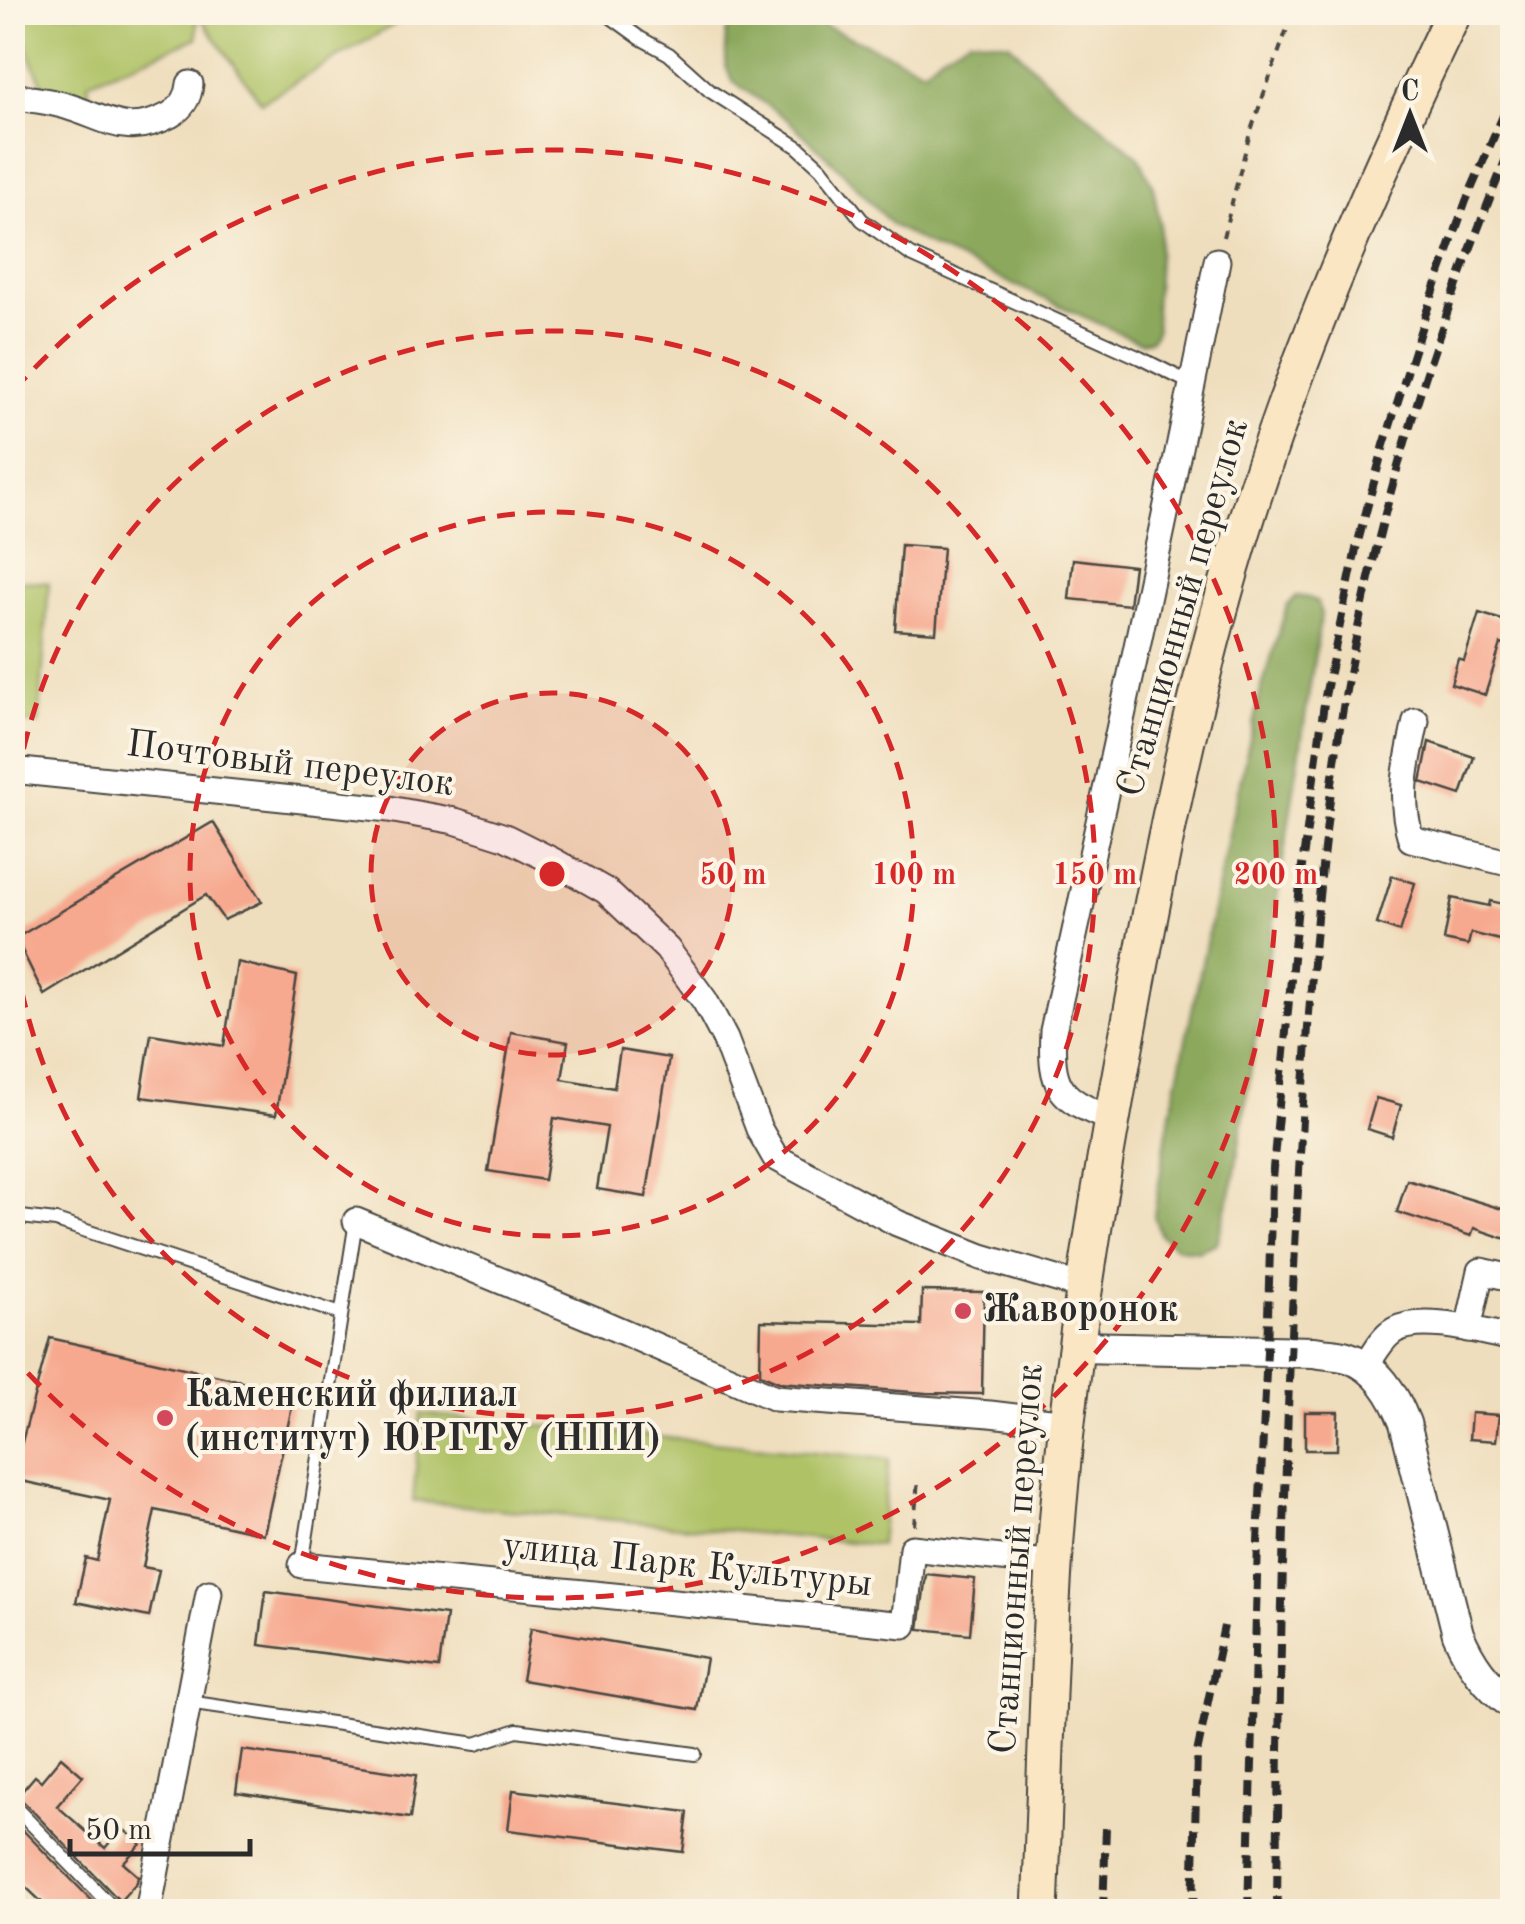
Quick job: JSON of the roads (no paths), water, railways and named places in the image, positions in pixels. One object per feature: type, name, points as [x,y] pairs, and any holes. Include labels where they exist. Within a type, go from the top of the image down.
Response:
[{"type":"main road","name":"Станционный переулок","points":[[1040,1912],[1054,1564],[1076,1346],[1111,1119],[1160,859],[1231,569],[1302,360],[1354,230],[1454,12]]},
{"type":"street","points":[[12,96],[66,106],[123,126],[138,127],[176,112],[189,96],[190,84]]},
{"type":"street","points":[[1111,1119],[1080,1107],[1058,1085],[1053,1070],[1053,1031],[1164,524],[1217,260]]},
{"type":"street","points":[[1416,721],[1403,784],[1405,818],[1411,838],[1512,864]]},
{"type":"street","name":"Почтовый переулок","points":[[12,770],[388,809],[454,821],[505,837],[606,891],[667,950],[705,1001],[725,1039],[759,1128],[775,1157],[897,1223],[982,1257],[1084,1287]]},
{"type":"street","points":[[356,1221],[775,1398],[1068,1423]]},
{"type":"street","points":[[1468,1329],[1481,1271],[1512,1278]]},
{"type":"street","points":[[1366,1366],[1381,1342],[1396,1330],[1414,1324],[1512,1338]]},
{"type":"street","points":[[1076,1346],[1314,1352],[1366,1366],[1396,1398],[1405,1423],[1448,1597],[1468,1658],[1480,1675],[1512,1704]]},
{"type":"street","name":"улица Парк Культуры","points":[[302,1565],[904,1625],[912,1548],[1054,1564]]},
{"type":"street","points":[[148,1912],[209,1593]]},
{"type":"lane","points":[[604,12],[669,54],[710,91],[798,147],[821,168],[862,220],[911,255],[1190,383]]},
{"type":"lane","points":[[12,1216],[56,1221],[341,1314]]},
{"type":"lane","points":[[302,1565],[356,1221]]},
{"type":"lane","points":[[188,1702],[476,1744],[518,1730],[695,1754]]},
{"type":"lane","points":[[12,1804],[118,1912]]},
{"type":"railway","points":[[1248,1912],[1272,1179],[1301,874],[1325,696],[1356,549],[1384,445],[1466,201],[1512,95]]},
{"type":"railway","points":[[1277,1912],[1283,1551],[1298,1190],[1315,942],[1336,757],[1359,625],[1393,485],[1435,347],[1512,144]]},
{"type":"railway","points":[[1193,1912],[1197,1753],[1224,1626]]},
{"type":"railway","points":[[1103,1912],[1106,1827]]},
{"type":"place","name":"Жаворонок","points":[[963,1311]]},
{"type":"place","name":"Каменский филиал (институт) ЮРГТУ (НПИ)","points":[[165,1418]]}]
